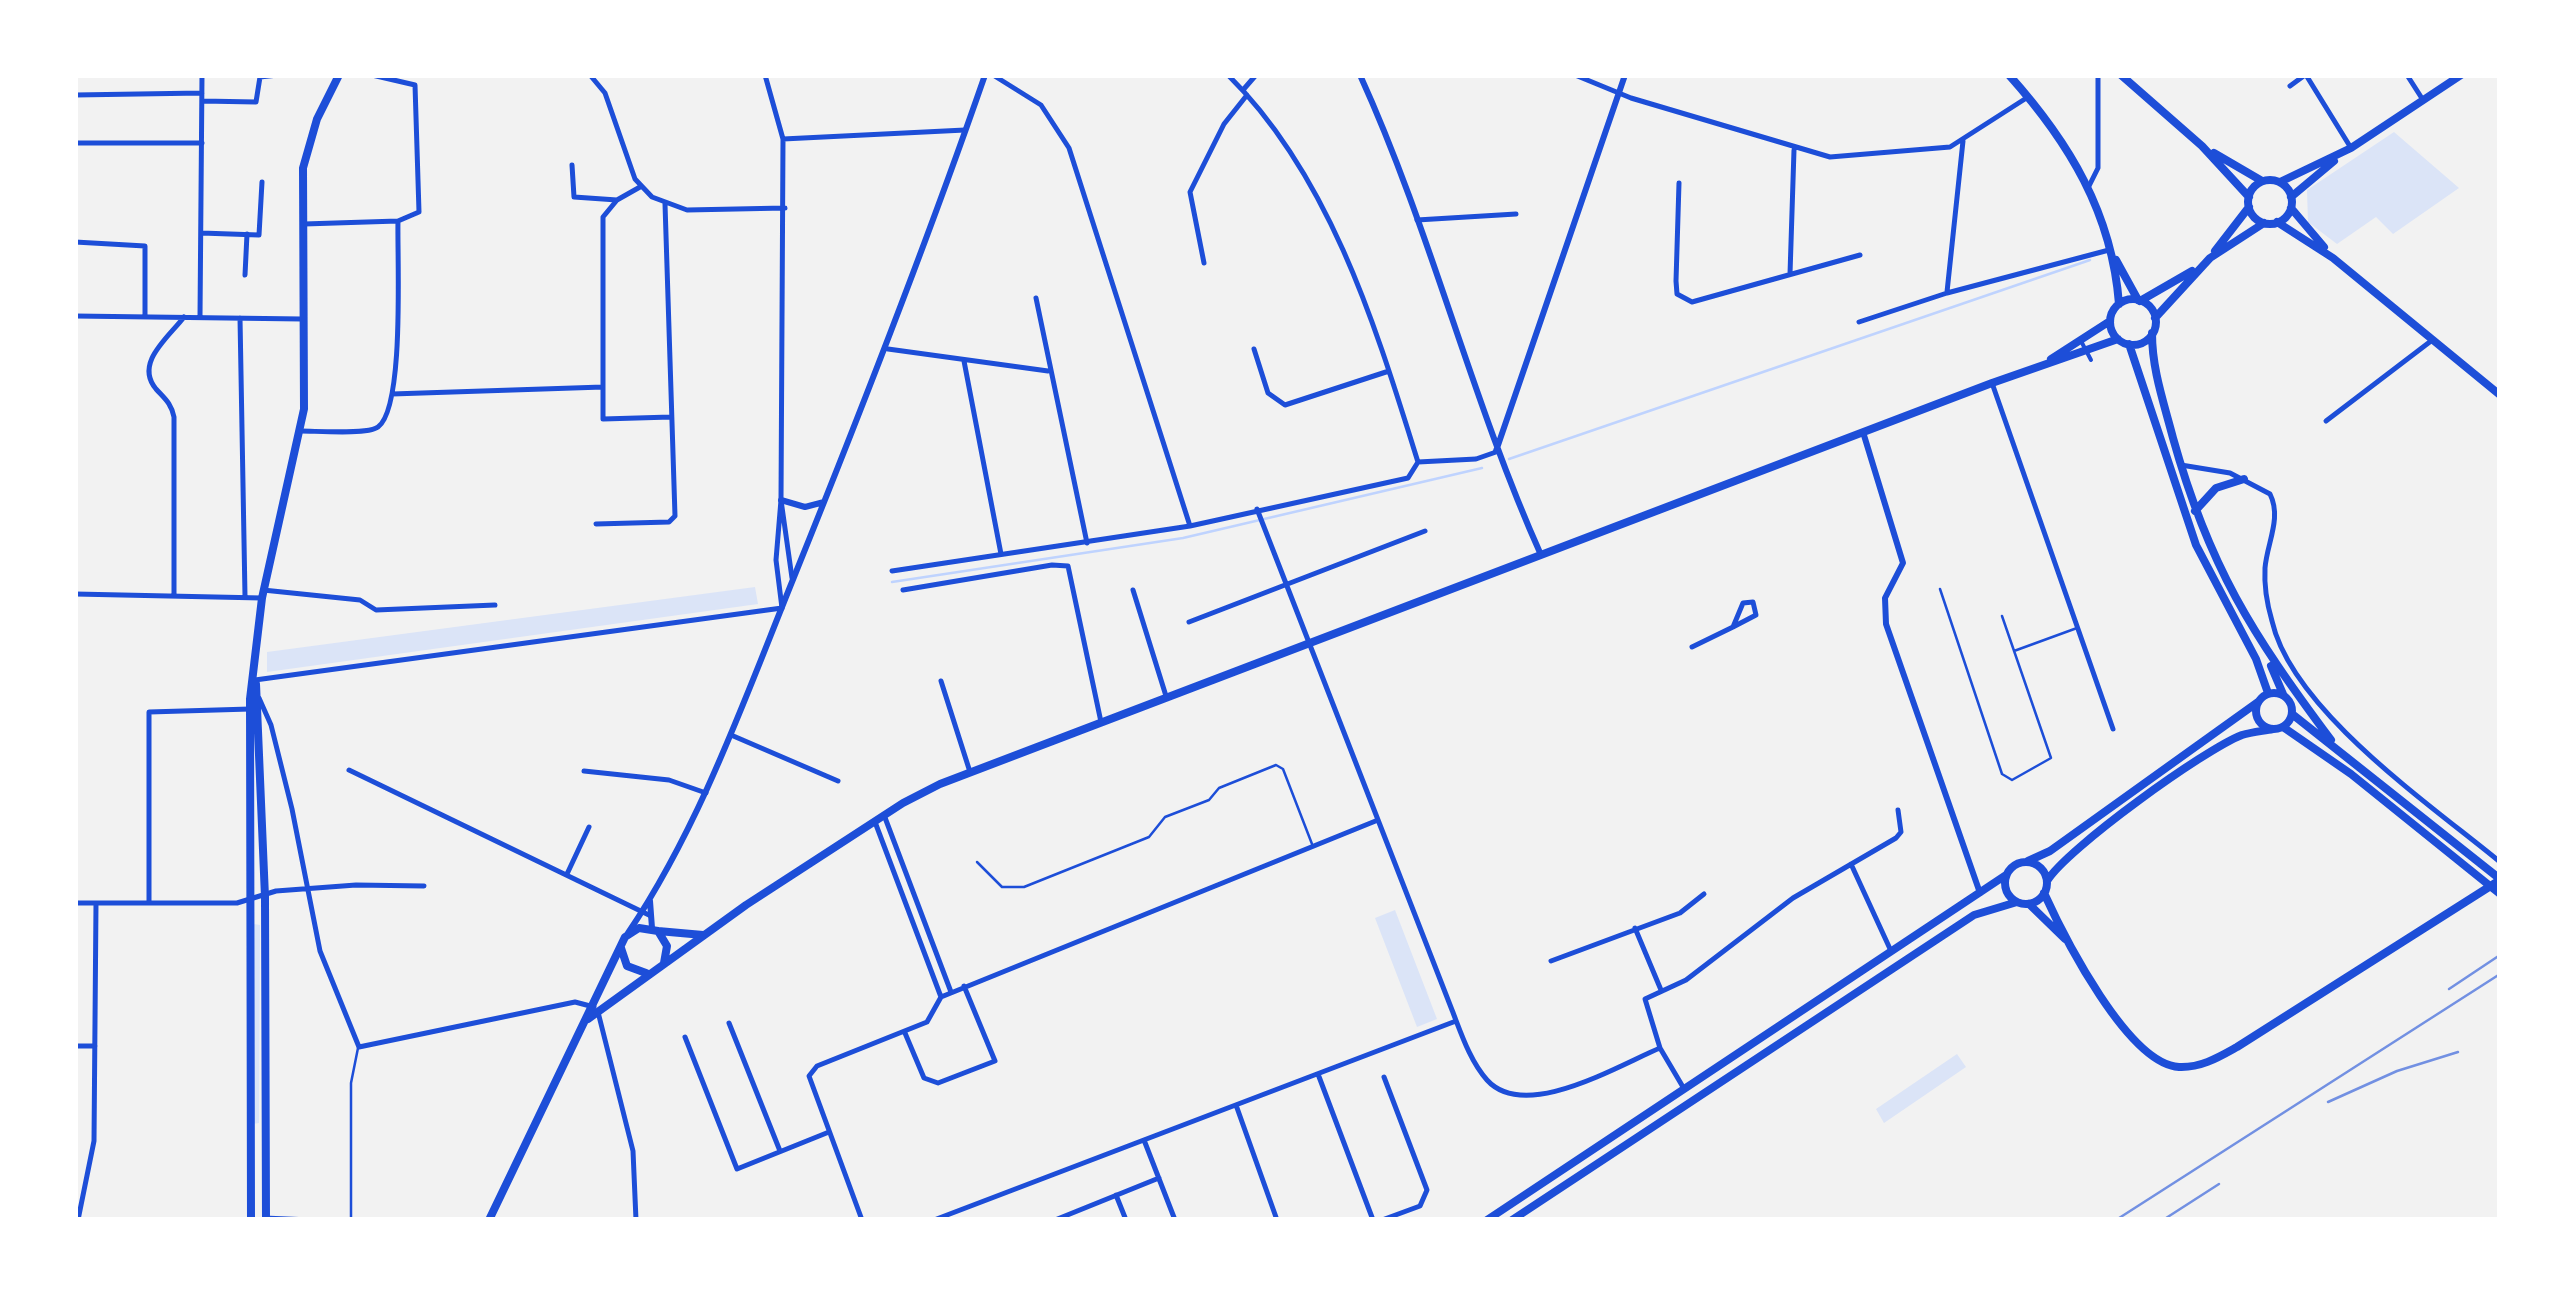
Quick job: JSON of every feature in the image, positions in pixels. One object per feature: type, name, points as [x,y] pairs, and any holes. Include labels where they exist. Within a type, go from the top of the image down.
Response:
[{"type":"main road","points":[[250,1220],[250,710],[262,594],[301,431],[301,224],[306,150],[339,75]]},
{"type":"main road","points":[[2009,75],[2088,186],[2112,251],[2139,300],[2155,318]]},
{"type":"main road","points":[[2121,75],[2202,146],[2264,223]]},
{"type":"main road","points":[[2292,197],[2349,149],[2461,75]]},
{"type":"main road","points":[[2202,146],[2262,182],[2280,182],[2349,149]]},
{"type":"main road","points":[[2210,258],[2262,182]]},
{"type":"main road","points":[[2277,222],[2291,208],[2292,197],[2280,182]]},
{"type":"main road","points":[[2291,208],[2334,258]]},
{"type":"main road","points":[[2119,304],[2139,300],[2200,266],[2264,223],[2277,222],[2334,258],[2500,394]]},
{"type":"main road","points":[[2038,366],[2110,321],[2119,304],[2112,251]]},
{"type":"main road","points":[[2029,904],[2044,893],[2047,881],[2066,855],[2239,736],[2278,728],[2292,714],[2291,702],[2283,694],[2219,570],[2195,511],[2153,360],[2155,318],[2200,266]]},
{"type":"main road","points":[[2110,321],[2118,340]]},
{"type":"main road","points":[[489,1220],[596,1009],[884,815],[970,772],[1166,696],[2038,366],[2118,340],[2142,343],[2152,333]]},
{"type":"main road","points":[[2129,344],[2196,545],[2256,660],[2268,693]]},
{"type":"main road","points":[[2195,511],[2216,488],[2244,479]]},
{"type":"main road","points":[[2263,649],[2331,740]]},
{"type":"main road","points":[[254,680],[258,698],[265,897],[266,1218]]},
{"type":"main road","points":[[1487,1220],[1980,894],[2015,864],[2028,862],[2057,846],[2268,693],[2283,694]]},
{"type":"main road","points":[[2258,702],[2259,721],[2323,752],[2500,894]]},
{"type":"main road","points":[[2044,893],[2070,944],[2144,1052],[2164,1064],[2191,1066],[2237,1047],[2500,879],[2331,740],[2292,714]]},
{"type":"main road","points":[[2028,862],[2042,868],[2047,881]]},
{"type":"main road","points":[[2006,875],[2007,892],[2017,902]]},
{"type":"main road","points":[[1512,1220],[1974,915],[2017,902],[2029,904],[2070,944]]},
{"type":"main road","points":[[596,1009],[628,934],[639,928],[703,934]]},
{"type":"main road","points":[[654,930],[666,943],[664,962]]},
{"type":"main road","points":[[621,948],[628,968],[646,974]]},
{"type":"main road","points":[[1891,951],[1899,963]]},
{"type":"main road","points":[[1800,1011],[1808,1024]]},
{"type":"main road","points":[[1683,1087],[1691,1099]]},
{"type":"main road","points":[[249,1130],[266,1130]]},
{"type":"street","points":[[200,317],[202,75]]},
{"type":"street","points":[[202,102],[256,102],[260,77],[278,75]]},
{"type":"street","points":[[301,224],[398,221],[419,212],[415,85],[372,75]]},
{"type":"street","points":[[590,75],[605,94],[640,187],[665,204],[688,210],[785,208]]},
{"type":"street","points":[[765,75],[783,139],[781,500],[776,560],[782,608]]},
{"type":"street","points":[[628,934],[706,793],[888,349],[985,75]]},
{"type":"street","points":[[993,75],[1041,105],[1070,148],[1190,526]]},
{"type":"street","points":[[892,571],[1190,526],[1408,478],[1418,462],[1390,371],[1332,227],[1245,92],[1228,75]]},
{"type":"street","points":[[1204,263],[1190,192],[1224,124],[1256,75]]},
{"type":"street","points":[[1360,75],[1418,220],[1496,452],[1542,556]]},
{"type":"street","points":[[1575,75],[1618,93],[1794,150],[1849,157],[1942,148],[1962,141],[2028,97]]},
{"type":"street","points":[[1496,452],[1625,75]]},
{"type":"street","points":[[2088,186],[2098,168],[2098,75]]},
{"type":"street","points":[[2290,86],[2306,75],[2349,149]]},
{"type":"street","points":[[2366,75],[2377,75]]},
{"type":"street","points":[[2407,75],[2423,100]]},
{"type":"street","points":[[75,95],[202,93]]},
{"type":"street","points":[[783,139],[966,130]]},
{"type":"street","points":[[1947,293],[1962,141]]},
{"type":"street","points":[[75,143],[202,144]]},
{"type":"street","points":[[1790,274],[1794,150]]},
{"type":"street","points":[[572,165],[574,197],[617,200]]},
{"type":"street","points":[[201,233],[259,234],[262,182]]},
{"type":"street","points":[[1680,183],[1676,281],[1677,294],[1683,300],[1860,255]]},
{"type":"street","points":[[640,187],[617,200],[603,217],[603,419],[671,417]]},
{"type":"street","points":[[596,524],[674,520],[665,204]]},
{"type":"street","points":[[1418,220],[1516,214]]},
{"type":"street","points":[[301,431],[370,430],[385,418],[392,394],[398,221]]},
{"type":"street","points":[[245,275],[247,234]]},
{"type":"street","points":[[75,242],[145,246],[145,316]]},
{"type":"street","points":[[1859,322],[1947,293],[2112,251]]},
{"type":"street","points":[[1036,298],[1087,543]]},
{"type":"street","points":[[75,316],[302,319]]},
{"type":"street","points":[[174,595],[174,417],[171,404],[154,386],[148,370],[154,354],[184,317]]},
{"type":"street","points":[[240,318],[245,596]]},
{"type":"street","points":[[2080,338],[2092,360]]},
{"type":"street","points":[[2326,421],[2434,339]]},
{"type":"street","points":[[1254,348],[1268,393],[1285,405],[1390,371]]},
{"type":"street","points":[[888,349],[1049,371]]},
{"type":"street","points":[[2139,365],[2153,360]]},
{"type":"street","points":[[964,361],[1001,554]]},
{"type":"street","points":[[1992,383],[2113,729]]},
{"type":"street","points":[[392,394],[603,387]]},
{"type":"street","points":[[1864,432],[1904,564],[1885,598],[1886,624],[1980,894]]},
{"type":"street","points":[[1418,462],[1476,459],[1496,452]]},
{"type":"street","points":[[2181,465],[2206,466],[2266,489],[2275,505],[2266,591],[2278,644],[2298,680],[2377,759],[2500,862]]},
{"type":"street","points":[[781,500],[805,507],[825,501]]},
{"type":"street","points":[[781,500],[792,581]]},
{"type":"street","points":[[1257,510],[1456,1021],[1487,1080],[1520,1098],[1554,1092],[1660,1048]]},
{"type":"street","points":[[1189,622],[1424,532]]},
{"type":"street","points":[[903,590],[1052,565],[1070,570],[1101,722]]},
{"type":"street","points":[[1133,590],[1166,696]]},
{"type":"street","points":[[75,594],[262,594],[360,600],[376,610],[495,605]]},
{"type":"street","points":[[1692,647],[1733,627],[1756,615],[1753,602],[1743,602],[1733,627]]},
{"type":"street","points":[[254,680],[782,608]]},
{"type":"street","points":[[941,681],[970,772]]},
{"type":"street","points":[[258,698],[276,743],[320,951],[358,1048],[575,1002],[596,1009],[633,1151],[636,1220]]},
{"type":"street","points":[[149,903],[149,712],[250,710]]},
{"type":"street","points":[[730,735],[838,781]]},
{"type":"street","points":[[349,770],[651,916]]},
{"type":"street","points":[[584,771],[657,778],[706,793]]},
{"type":"street","points":[[1683,1087],[1660,1048],[1644,1002],[1686,980],[1794,898],[1902,832],[1898,810]]},
{"type":"street","points":[[884,815],[951,992]]},
{"type":"street","points":[[941,997],[1378,820]]},
{"type":"street","points":[[862,1220],[810,1082],[811,1071],[905,1033],[934,1015],[941,997],[875,821]]},
{"type":"street","points":[[566,875],[589,826]]},
{"type":"street","points":[[1851,864],[1891,951]]},
{"type":"street","points":[[75,903],[248,900],[308,888],[424,886]]},
{"type":"street","points":[[1551,961],[1680,912],[1704,894]]},
{"type":"street","points":[[650,900],[654,930]]},
{"type":"street","points":[[78,1220],[93,1158],[96,903]]},
{"type":"street","points":[[1636,928],[1662,991]]},
{"type":"street","points":[[905,1033],[924,1078],[938,1084],[995,1061],[964,986]]},
{"type":"street","points":[[934,1220],[1456,1021]]},
{"type":"street","points":[[729,1023],[780,1151]]},
{"type":"street","points":[[685,1037],[736,1169],[828,1132]]},
{"type":"street","points":[[75,1046],[95,1046]]},
{"type":"street","points":[[1318,1074],[1372,1220]]},
{"type":"street","points":[[1382,1220],[1420,1206],[1427,1190],[1384,1077]]},
{"type":"street","points":[[1236,1105],[1276,1220]]},
{"type":"street","points":[[1144,1140],[1176,1220]]},
{"type":"street","points":[[1055,1220],[1073,1216],[1159,1178]]},
{"type":"street","points":[[1116,1194],[1126,1220]]},
{"type":"lane","points":[[1940,589],[2002,774],[2009,780],[2051,758],[2002,616]]},
{"type":"lane","points":[[2013,651],[2078,627]]},
{"type":"lane","points":[[977,862],[1002,888],[1024,888],[1149,837],[1165,817],[1209,800],[1219,788],[1276,765],[1284,769],[1312,844]]},
{"type":"lane","points":[[351,1220],[351,1082],[358,1048]]},
{"type":"lane","points":[[266,1218],[338,1220]]},
{"type":"shaded area","points":[[2394,132],[2459,188],[2393,234],[2376,217],[2337,244],[2308,222],[2307,190]]},
{"type":"shaded area","points":[[755,587],[758,604],[267,672],[267,652]]},
{"type":"shaded area","points":[[1395,910],[1437,1019],[1417,1027],[1375,918]]},
{"type":"shaded area","points":[[254,924],[260,925],[259,1123],[253,1124]]},
{"type":"shaded area","points":[[1957,1054],[1966,1067],[1884,1123],[1876,1109]]},
{"type":"waterway","points":[[1509,459],[2090,260]]},
{"type":"waterway","points":[[892,582],[1183,538],[1482,468]]},
{"type":"railway","points":[[2449,989],[2500,955]]},
{"type":"railway","points":[[2116,1220],[2500,974]]},
{"type":"railway","points":[[2328,1102],[2397,1071],[2458,1052]]},
{"type":"railway","points":[[2163,1220],[2219,1184]]}]
